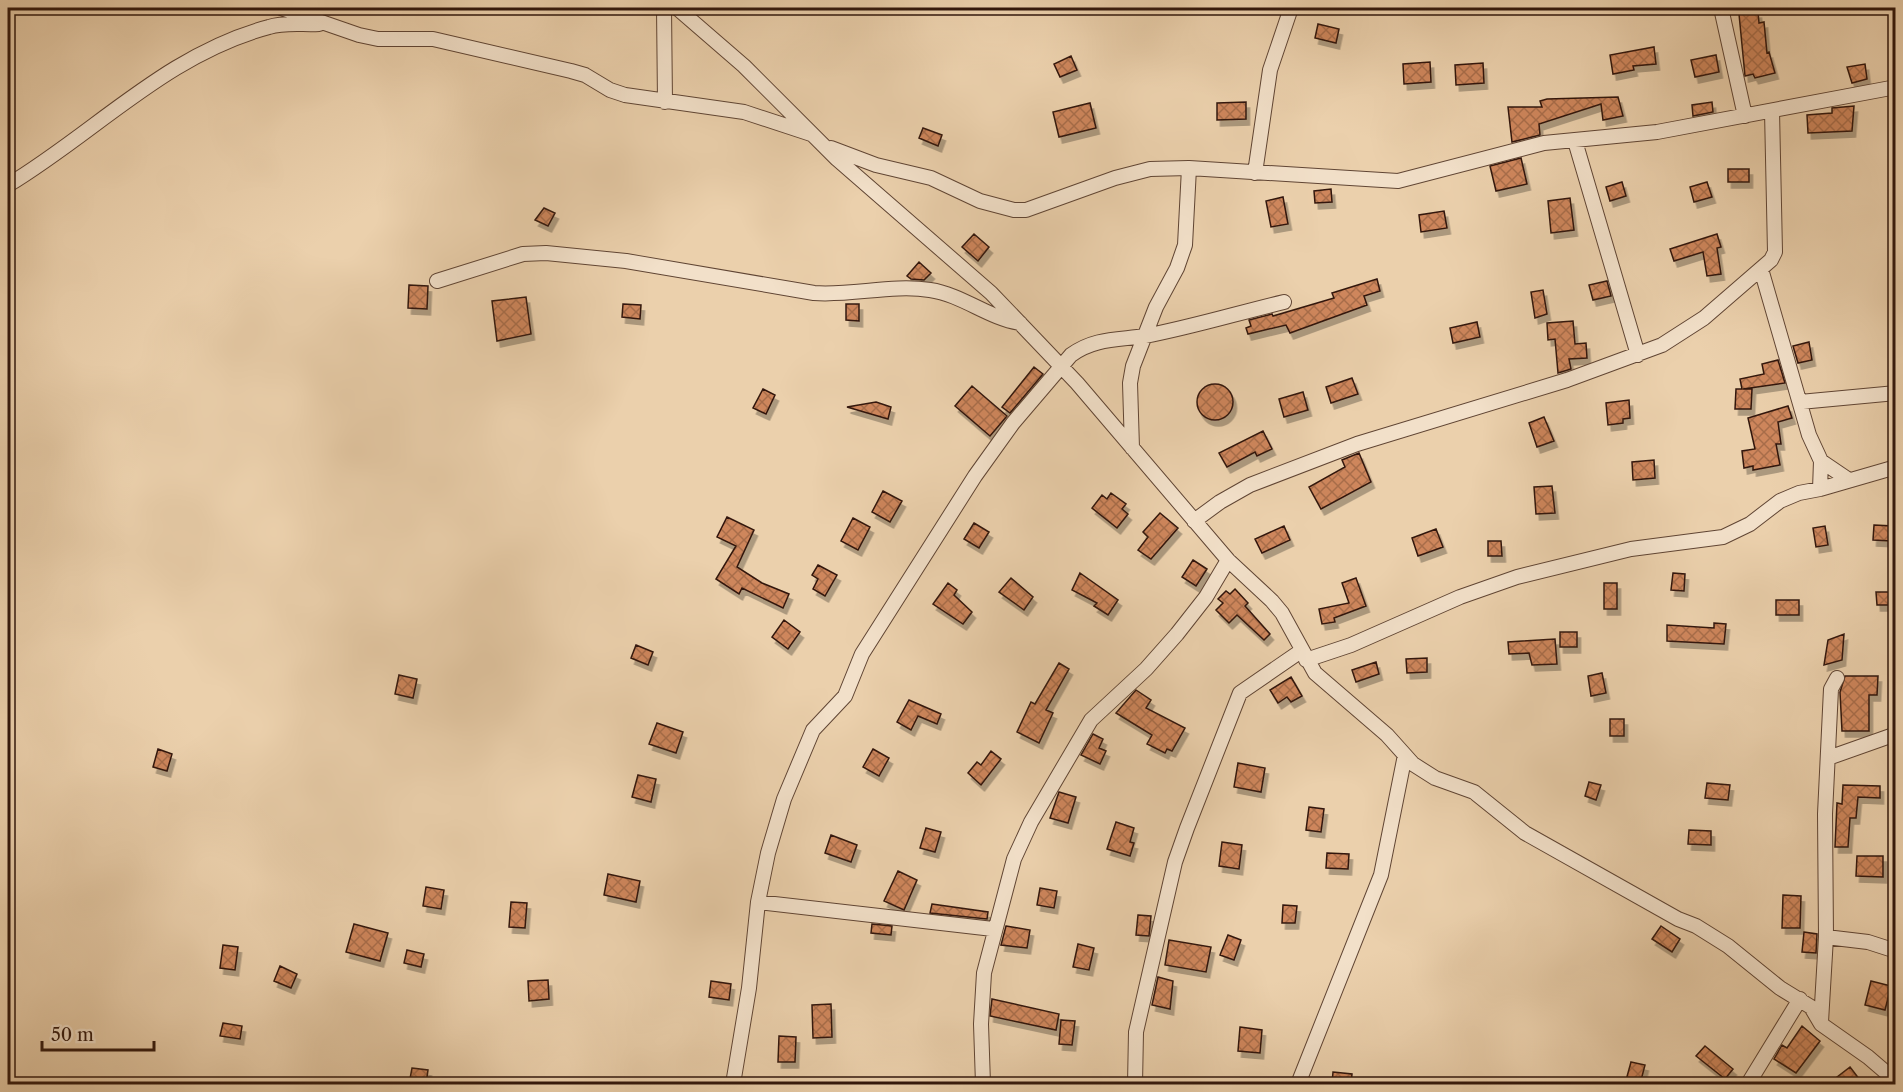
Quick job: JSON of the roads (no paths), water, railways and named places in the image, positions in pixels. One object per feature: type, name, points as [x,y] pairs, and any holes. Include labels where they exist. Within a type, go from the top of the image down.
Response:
[{"type":"street","points":[[281,8],[378,39],[421,38],[441,41],[571,71],[585,75],[609,90],[625,95],[744,112],[819,140],[876,165],[930,178],[972,198],[1014,210],[1037,207],[1133,172],[1189,168],[1398,181],[1520,148],[1647,133],[1896,87]]},
{"type":"street","points":[[663,8],[665,102]]},
{"type":"street","points":[[677,8],[744,66],[819,140],[922,235],[981,283],[1020,323],[1062,367],[1228,560],[1282,613],[1304,656],[1330,687],[1387,735],[1405,755],[1430,775],[1474,792],[1537,841],[1678,919],[1696,926],[1728,946],[1780,988],[1811,1007],[1821,1024],[1868,1057],[1896,1081]]},
{"type":"street","points":[[1255,173],[1270,70],[1291,8]]},
{"type":"street","points":[[1721,8],[1745,116]]},
{"type":"street","points":[[8,185],[44,163],[135,93],[203,52],[271,26],[327,24]]},
{"type":"street","points":[[1194,521],[1220,502],[1250,485],[1356,444],[1567,380],[1638,355],[1684,333],[1772,260],[1776,245],[1772,111]]},
{"type":"street","points":[[1575,141],[1638,355]]},
{"type":"street","points":[[1132,448],[1130,383],[1145,336],[1185,245],[1189,168]]},
{"type":"street","points":[[437,281],[523,254],[546,253],[626,261],[814,293],[835,294],[909,288],[929,290],[950,294],[997,318],[1020,323]]},
{"type":"street","points":[[1761,268],[1809,435],[1821,461],[1820,489]]},
{"type":"street","points":[[733,1084],[749,988],[758,902],[768,853],[784,799],[813,730],[845,696],[862,654],[975,476],[1013,423],[1071,355],[1093,342],[1145,336],[1284,302]]},
{"type":"street","points":[[1800,402],[1896,393]]},
{"type":"street","points":[[1821,461],[1849,480]]},
{"type":"street","points":[[1135,1084],[1136,1032],[1172,871],[1186,828],[1240,693],[1304,656],[1351,645],[1460,597],[1517,577],[1632,549],[1723,537],[1750,524],[1780,501],[1799,493],[1896,467]]},
{"type":"street","points":[[983,1084],[981,1024],[984,973],[993,929],[1014,859],[1031,822],[1081,735],[1106,704],[1146,669],[1178,634],[1206,597],[1228,560]]},
{"type":"street","points":[[1821,1024],[1827,937],[1825,847],[1831,689],[1838,678]]},
{"type":"street","points":[[1828,758],[1896,734]]},
{"type":"street","points":[[1298,1084],[1381,875],[1405,755]]},
{"type":"street","points":[[758,902],[993,929]]},
{"type":"street","points":[[1827,937],[1868,942],[1896,951]]},
{"type":"street","points":[[1748,1084],[1800,999]]}]
